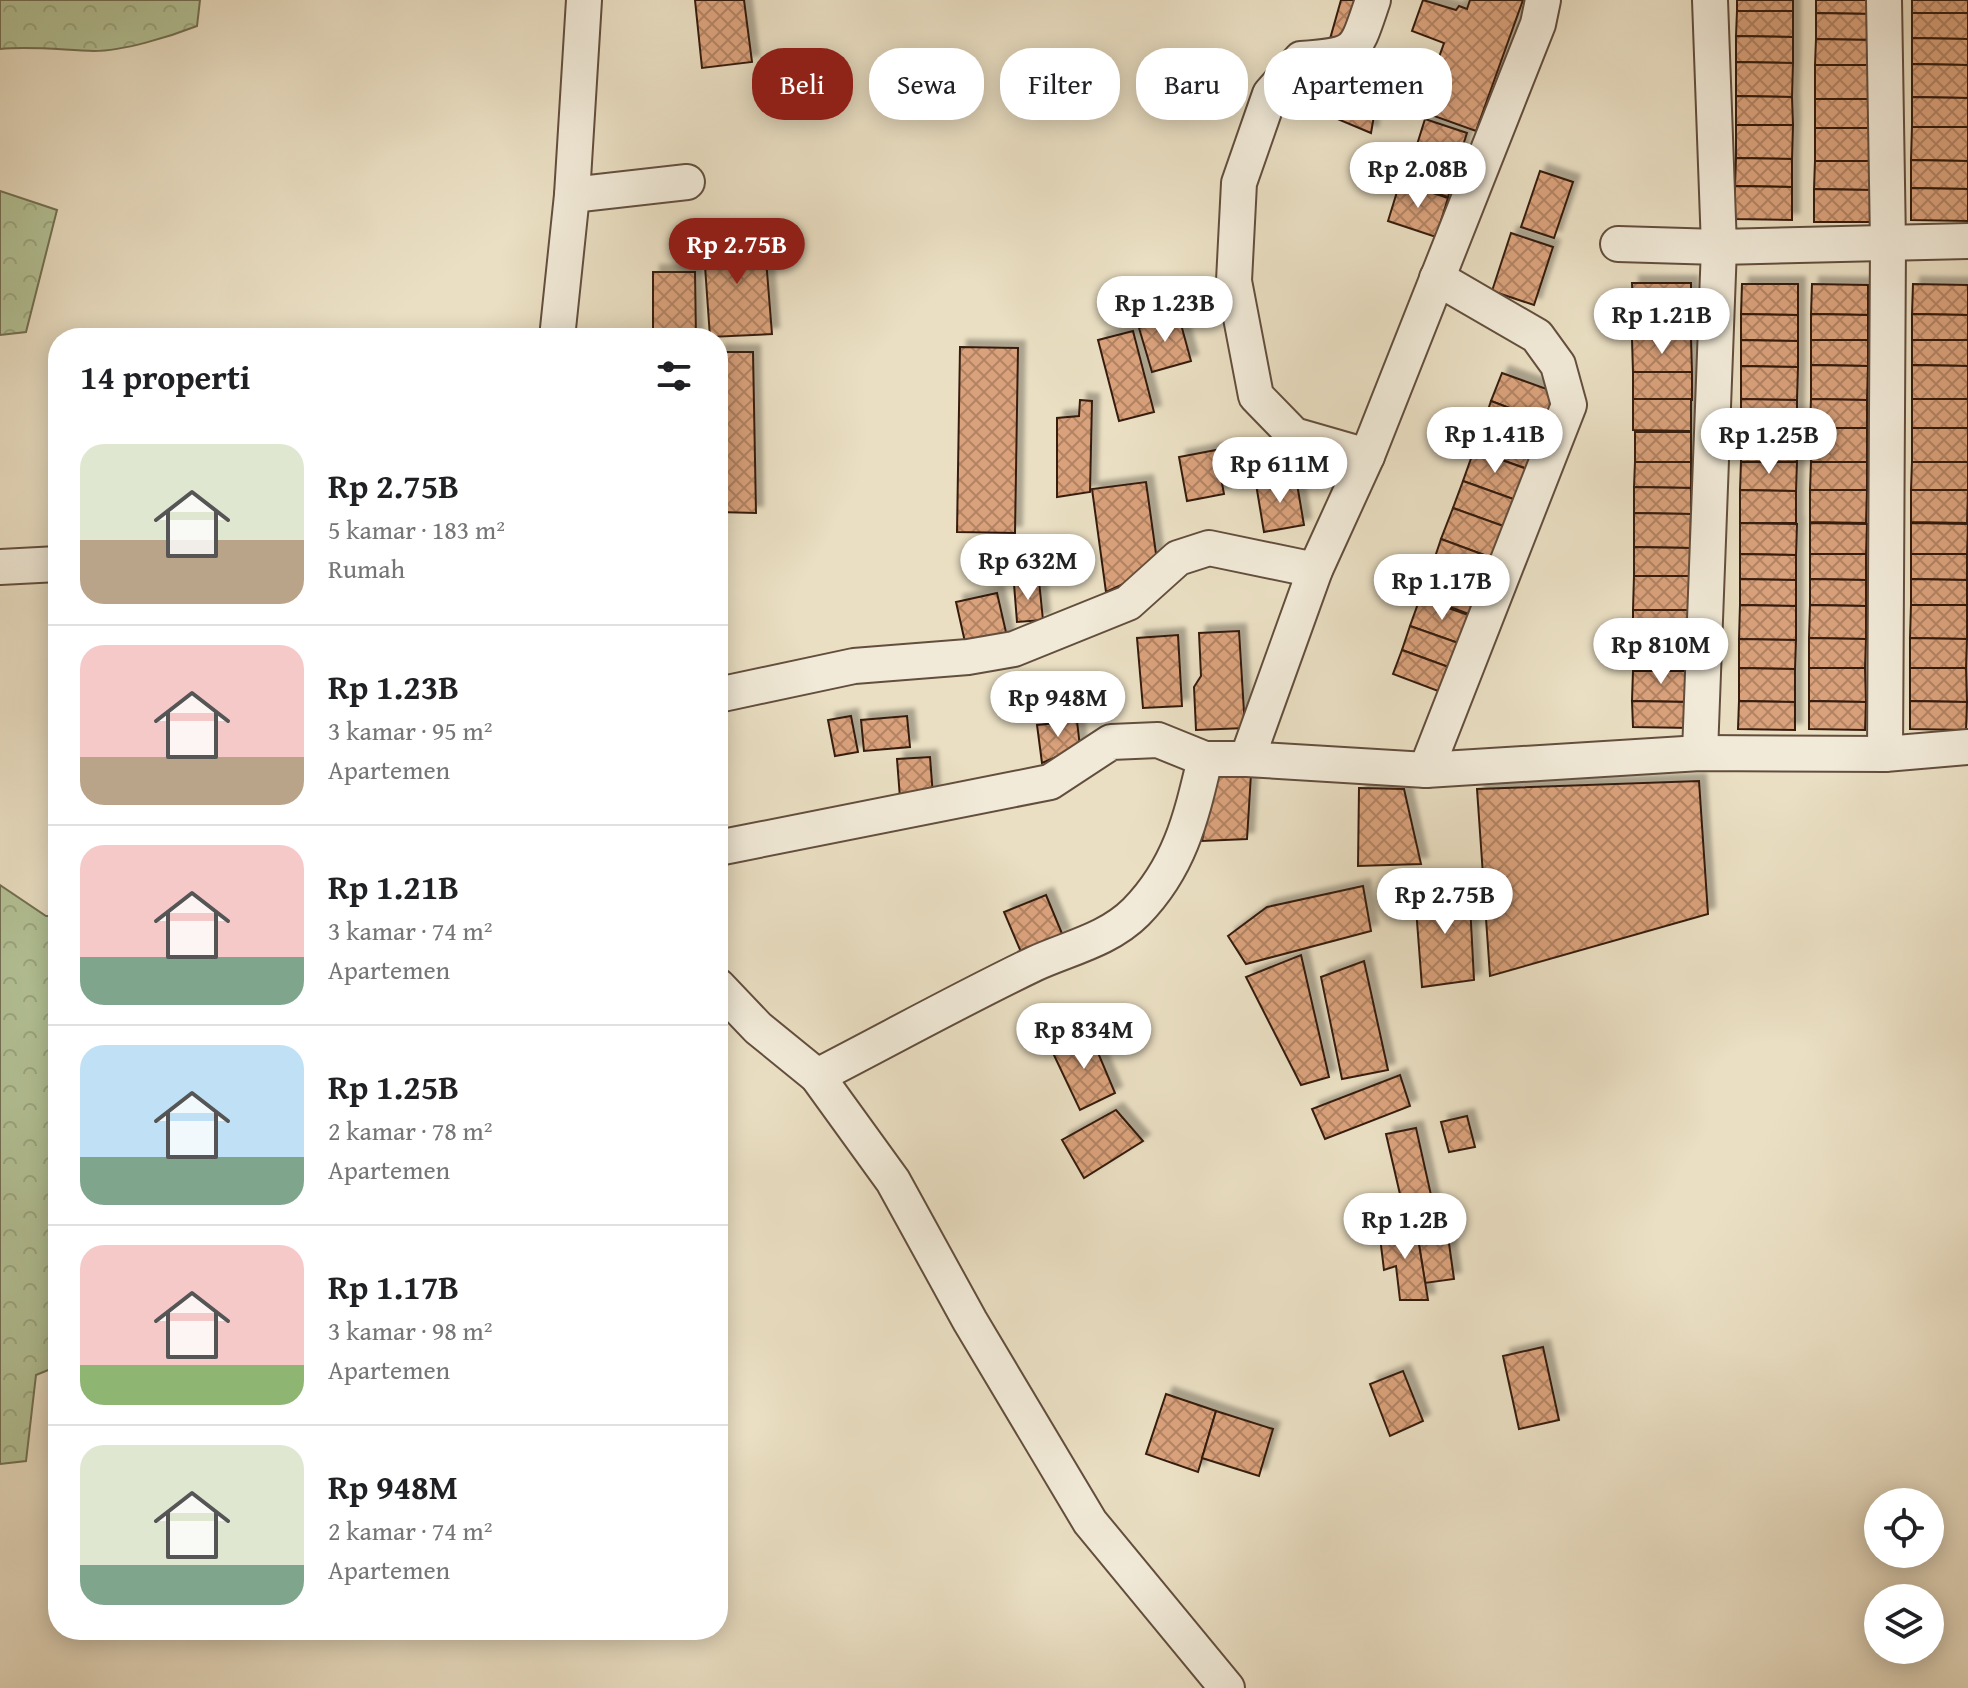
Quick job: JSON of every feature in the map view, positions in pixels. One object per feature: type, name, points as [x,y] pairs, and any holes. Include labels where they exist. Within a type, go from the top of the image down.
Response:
[{"type":"street","points":[[558,328],[572,195],[584,0]]},
{"type":"street","points":[[1367,456],[1294,435],[1256,396],[1234,281],[1239,183],[1270,94],[1301,59],[1339,56],[1354,47],[1373,0]]},
{"type":"street","points":[[1247,759],[1315,570],[1367,456],[1538,24],[1543,0]]},
{"type":"street","points":[[1700,753],[1719,247],[1710,0]]},
{"type":"street","points":[[1884,0],[1888,243],[1885,754]]},
{"type":"street","points":[[572,195],[687,182]]},
{"type":"street","points":[[1618,244],[1719,247],[1968,241]]},
{"type":"street","points":[[1426,770],[1569,405],[1558,365],[1537,336],[1437,278]]},
{"type":"street","points":[[728,693],[854,666],[968,657],[1014,649],[1128,603],[1178,558],[1209,548],[1315,570]]},
{"type":"street","points":[[0,567],[48,565]]},
{"type":"street","points":[[728,846],[1050,782],[1111,742],[1158,740],[1205,759],[1426,770],[1700,753],[1885,754],[1968,747]]},
{"type":"street","points":[[817,1076],[1034,964],[1116,930],[1167,873],[1189,827],[1205,759]]},
{"type":"street","points":[[728,996],[758,1028],[817,1076],[893,1181],[970,1321],[1090,1522],[1227,1688]]},
{"type":"green space","points":[[0,0],[200,0],[197,26],[146,43],[94,51],[0,49]]},
{"type":"green space","points":[[0,191],[57,210],[26,332],[0,335]]},
{"type":"green space","points":[[0,885],[48,916],[48,1370],[36,1375],[26,1461],[0,1464]]},
{"type":"building","points":[[695,0],[744,0],[752,62],[702,68]]},
{"type":"building","points":[[1341,0],[1363,0],[1343,48],[1328,46]]},
{"type":"building","points":[[1423,0],[1456,10],[1459,6],[1467,9],[1470,0],[1523,0],[1476,131],[1445,120],[1452,120],[1452,48],[1442,48],[1444,43],[1412,31]]},
{"type":"building","points":[[1737,0],[1793,0],[1793,11],[1737,11]]},
{"type":"building","points":[[1816,0],[1872,0],[1872,14],[1816,13]]},
{"type":"building","points":[[1912,0],[1968,0],[1968,13],[1912,13]]},
{"type":"building","points":[[1737,11],[1793,11],[1793,37],[1736,36]]},
{"type":"building","points":[[1816,13],[1872,14],[1872,40],[1816,39]]},
{"type":"building","points":[[1912,13],[1968,13],[1968,39],[1912,38]]},
{"type":"building","points":[[1736,36],[1793,37],[1793,63],[1736,62]]},
{"type":"building","points":[[1912,38],[1968,39],[1968,65],[1912,64]]},
{"type":"building","points":[[1816,39],[1872,40],[1872,65],[1815,65]]},
{"type":"building","points":[[1736,62],[1793,63],[1792,97],[1736,96]]},
{"type":"building","points":[[1912,64],[1968,65],[1968,98],[1912,97]]},
{"type":"building","points":[[1815,65],[1872,65],[1871,99],[1815,99]]},
{"type":"building","points":[[1736,96],[1792,97],[1793,125],[1736,125]]},
{"type":"building","points":[[1912,97],[1968,98],[1968,127],[1912,127]]},
{"type":"building","points":[[1815,99],[1871,99],[1871,128],[1815,128]]},
{"type":"building","points":[[1340,120],[1373,120],[1371,133]]},
{"type":"building","points":[[1425,120],[1467,133],[1457,164],[1415,151]]},
{"type":"building","points":[[1736,125],[1793,125],[1792,159],[1736,158]]},
{"type":"building","points":[[1912,127],[1968,127],[1968,161],[1911,160]]},
{"type":"building","points":[[1815,128],[1871,128],[1871,161],[1815,161]]},
{"type":"building","points":[[1415,151],[1458,164],[1448,197],[1405,184]]},
{"type":"building","points":[[1736,158],[1792,159],[1792,187],[1735,186]]},
{"type":"building","points":[[1911,160],[1968,161],[1968,189],[1911,188]]},
{"type":"building","points":[[1815,161],[1871,161],[1871,190],[1814,189]]},
{"type":"building","points":[[1540,171],[1573,182],[1554,238],[1521,227]]},
{"type":"building","points":[[1400,182],[1448,198],[1436,237],[1388,221]]},
{"type":"building","points":[[1735,186],[1792,187],[1792,220],[1735,219]]},
{"type":"building","points":[[1911,188],[1968,189],[1968,221],[1911,220]]},
{"type":"building","points":[[1814,189],[1871,190],[1870,222],[1814,222]]},
{"type":"building","points":[[1511,233],[1553,247],[1534,305],[1492,291]]},
{"type":"building","points":[[764,234],[772,334],[728,336],[728,328],[709,328],[703,238]]},
{"type":"building","points":[[653,272],[695,272],[696,328],[653,328]]},
{"type":"building","points":[[1632,283],[1691,283],[1691,314],[1633,313]]},
{"type":"building","points":[[1742,284],[1798,284],[1798,315],[1741,314]]},
{"type":"building","points":[[1812,284],[1868,285],[1868,315],[1811,314]]},
{"type":"building","points":[[1913,284],[1968,285],[1968,315],[1912,314]]},
{"type":"building","points":[[1633,313],[1691,314],[1691,339],[1632,339]]},
{"type":"building","points":[[1741,314],[1798,315],[1798,341],[1741,340]]},
{"type":"building","points":[[1811,314],[1868,315],[1868,340],[1811,340]]},
{"type":"building","points":[[1912,314],[1968,315],[1968,340],[1912,340]]},
{"type":"building","points":[[1179,317],[1191,361],[1152,372],[1139,328]]},
{"type":"building","points":[[1133,331],[1154,412],[1119,421],[1098,340]]},
{"type":"building","points":[[1632,339],[1691,339],[1692,372],[1633,372]]},
{"type":"building","points":[[1741,340],[1798,341],[1798,367],[1741,366]]},
{"type":"building","points":[[1811,340],[1868,340],[1868,366],[1811,365]]},
{"type":"building","points":[[1912,340],[1968,340],[1968,366],[1912,365]]},
{"type":"building","points":[[960,347],[1018,348],[1015,533],[957,532]]},
{"type":"building","points":[[728,352],[753,352],[756,513],[728,512]]},
{"type":"building","points":[[1811,365],[1868,366],[1867,400],[1811,399]]},
{"type":"building","points":[[1912,365],[1968,366],[1968,399],[1912,399]]},
{"type":"building","points":[[1741,366],[1798,367],[1797,400],[1741,399]]},
{"type":"building","points":[[1633,372],[1692,372],[1692,400],[1633,399]]},
{"type":"building","points":[[1502,373],[1555,392],[1544,421],[1491,401]]},
{"type":"building","points":[[1633,399],[1691,399],[1691,431],[1633,430]]},
{"type":"building","points":[[1741,399],[1797,400],[1797,429],[1741,428]]},
{"type":"building","points":[[1811,399],[1867,400],[1867,428],[1810,428]]},
{"type":"building","points":[[1912,399],[1968,399],[1968,428],[1912,428]]},
{"type":"building","points":[[1080,400],[1092,401],[1090,492],[1057,497],[1057,418],[1079,416]]},
{"type":"building","points":[[1491,401],[1544,421],[1536,445],[1483,425]]},
{"type":"building","points":[[1483,425],[1536,445],[1527,469],[1474,450]]},
{"type":"building","points":[[1741,428],[1797,429],[1797,462],[1741,462]]},
{"type":"building","points":[[1810,428],[1867,428],[1867,462],[1811,462]]},
{"type":"building","points":[[1912,428],[1968,428],[1968,462],[1912,462]]},
{"type":"building","points":[[1635,432],[1691,432],[1691,462],[1635,462]]},
{"type":"building","points":[[1216,450],[1224,494],[1187,501],[1179,457]]},
{"type":"building","points":[[1474,450],[1527,469],[1516,500],[1463,481]]},
{"type":"building","points":[[1635,462],[1691,462],[1691,488],[1634,487]]},
{"type":"building","points":[[1741,462],[1797,462],[1796,491],[1740,490]]},
{"type":"building","points":[[1811,462],[1867,462],[1867,490],[1810,490]]},
{"type":"building","points":[[1912,462],[1968,462],[1968,490],[1911,490]]},
{"type":"building","points":[[1296,478],[1304,525],[1264,532],[1256,484]]},
{"type":"building","points":[[1463,481],[1516,500],[1506,527],[1453,508]]},
{"type":"building","points":[[1146,482],[1158,568],[1106,592],[1092,489]]},
{"type":"building","points":[[1634,487],[1691,488],[1691,514],[1634,513]]},
{"type":"building","points":[[1740,490],[1796,491],[1796,523],[1740,523]]},
{"type":"building","points":[[1810,490],[1867,490],[1866,523],[1810,522]]},
{"type":"building","points":[[1911,490],[1968,490],[1967,523],[1911,522]]},
{"type":"building","points":[[1453,508],[1506,527],[1495,559],[1441,539]]},
{"type":"building","points":[[1634,513],[1691,514],[1690,548],[1634,547]]},
{"type":"building","points":[[1740,523],[1797,524],[1796,555],[1740,554]]},
{"type":"building","points":[[1810,523],[1867,524],[1866,554],[1810,554]]},
{"type":"building","points":[[1911,523],[1968,524],[1967,554],[1911,554]]},
{"type":"building","points":[[1441,539],[1495,559],[1485,586],[1432,566]]},
{"type":"building","points":[[1634,547],[1690,548],[1690,576],[1634,576]]},
{"type":"building","points":[[1740,554],[1796,555],[1796,580],[1740,579]]},
{"type":"building","points":[[1810,554],[1866,554],[1866,580],[1810,579]]},
{"type":"building","points":[[1911,554],[1967,554],[1967,580],[1911,579]]},
{"type":"building","points":[[1432,566],[1485,586],[1474,616],[1421,596]]},
{"type":"building","points":[[1634,576],[1690,576],[1690,610],[1633,610]]},
{"type":"building","points":[[1740,579],[1796,580],[1796,606],[1740,605]]},
{"type":"building","points":[[1810,579],[1866,580],[1866,606],[1810,605]]},
{"type":"building","points":[[1911,579],[1967,580],[1967,605],[1911,605]]},
{"type":"building","points":[[1039,581],[1043,620],[1017,622],[1014,584]]},
{"type":"building","points":[[997,593],[1008,641],[967,651],[956,602]]},
{"type":"building","points":[[1420,598],[1474,617],[1464,645],[1410,626]]},
{"type":"building","points":[[1740,605],[1796,606],[1796,640],[1739,639]]},
{"type":"building","points":[[1810,605],[1866,606],[1866,639],[1809,638]]},
{"type":"building","points":[[1911,605],[1967,605],[1967,639],[1910,638]]},
{"type":"building","points":[[1633,610],[1690,610],[1690,638],[1633,637]]},
{"type":"building","points":[[1410,626],[1464,645],[1454,669],[1402,650]]},
{"type":"building","points":[[1239,631],[1245,728],[1196,730],[1194,687],[1201,676],[1199,633]]},
{"type":"building","points":[[1178,635],[1182,706],[1143,708],[1137,638]]},
{"type":"building","points":[[1633,637],[1690,638],[1689,671],[1633,670]]},
{"type":"building","points":[[1809,638],[1866,639],[1865,668],[1809,668]]},
{"type":"building","points":[[1910,638],[1967,639],[1966,668],[1910,668]]},
{"type":"building","points":[[1739,639],[1796,640],[1795,669],[1739,668]]},
{"type":"building","points":[[1402,650],[1454,669],[1446,694],[1393,674]]},
{"type":"building","points":[[1739,668],[1795,669],[1795,702],[1739,701]]},
{"type":"building","points":[[1809,668],[1865,668],[1866,702],[1809,701]]},
{"type":"building","points":[[1910,668],[1966,668],[1967,702],[1910,701]]},
{"type":"building","points":[[1633,671],[1689,671],[1689,702],[1632,701]]},
{"type":"building","points":[[1632,701],[1689,702],[1689,728],[1633,727]]},
{"type":"building","points":[[1739,701],[1795,702],[1795,730],[1738,729]]},
{"type":"building","points":[[1809,701],[1866,702],[1865,730],[1809,729]]},
{"type":"building","points":[[1910,701],[1967,702],[1966,730],[1910,729]]},
{"type":"building","points":[[851,716],[858,752],[835,756],[828,720]]},
{"type":"building","points":[[907,716],[910,747],[864,751],[861,720]]},
{"type":"building","points":[[1077,721],[1080,747],[1042,763],[1037,725]]},
{"type":"building","points":[[930,757],[933,796],[900,798],[897,759]]},
{"type":"building","points":[[1216,773],[1251,774],[1247,839],[1202,841]]},
{"type":"building","points":[[1699,781],[1708,914],[1490,976],[1477,789]]},
{"type":"building","points":[[1359,788],[1404,789],[1421,864],[1358,866]]},
{"type":"building","points":[[1469,885],[1474,980],[1422,987],[1415,895]]},
{"type":"building","points":[[1363,886],[1371,931],[1246,964],[1228,936],[1267,907]]},
{"type":"building","points":[[1046,895],[1063,936],[1021,952],[1004,912]]},
{"type":"building","points":[[1301,955],[1329,1077],[1301,1085],[1246,977]]},
{"type":"building","points":[[1364,961],[1388,1070],[1342,1079],[1321,977]]},
{"type":"building","points":[[1088,1029],[1115,1093],[1080,1110],[1053,1053]]},
{"type":"building","points":[[1400,1075],[1410,1106],[1325,1139],[1312,1109]]},
{"type":"building","points":[[1116,1110],[1143,1141],[1084,1178],[1062,1140]]},
{"type":"building","points":[[1467,1116],[1475,1147],[1449,1152],[1441,1122]]},
{"type":"building","points":[[1416,1128],[1435,1213],[1406,1220],[1386,1134]]},
{"type":"building","points":[[1446,1222],[1454,1279],[1425,1283],[1416,1226]]},
{"type":"building","points":[[1416,1226],[1428,1300],[1400,1300],[1396,1266],[1384,1270],[1379,1229]]},
{"type":"building","points":[[1543,1347],[1559,1420],[1519,1429],[1503,1356]]},
{"type":"building","points":[[1403,1371],[1423,1421],[1390,1436],[1370,1384]]},
{"type":"building","points":[[1166,1394],[1216,1411],[1198,1472],[1146,1454]]},
{"type":"building","points":[[1216,1411],[1273,1429],[1259,1476],[1202,1458]]}]
